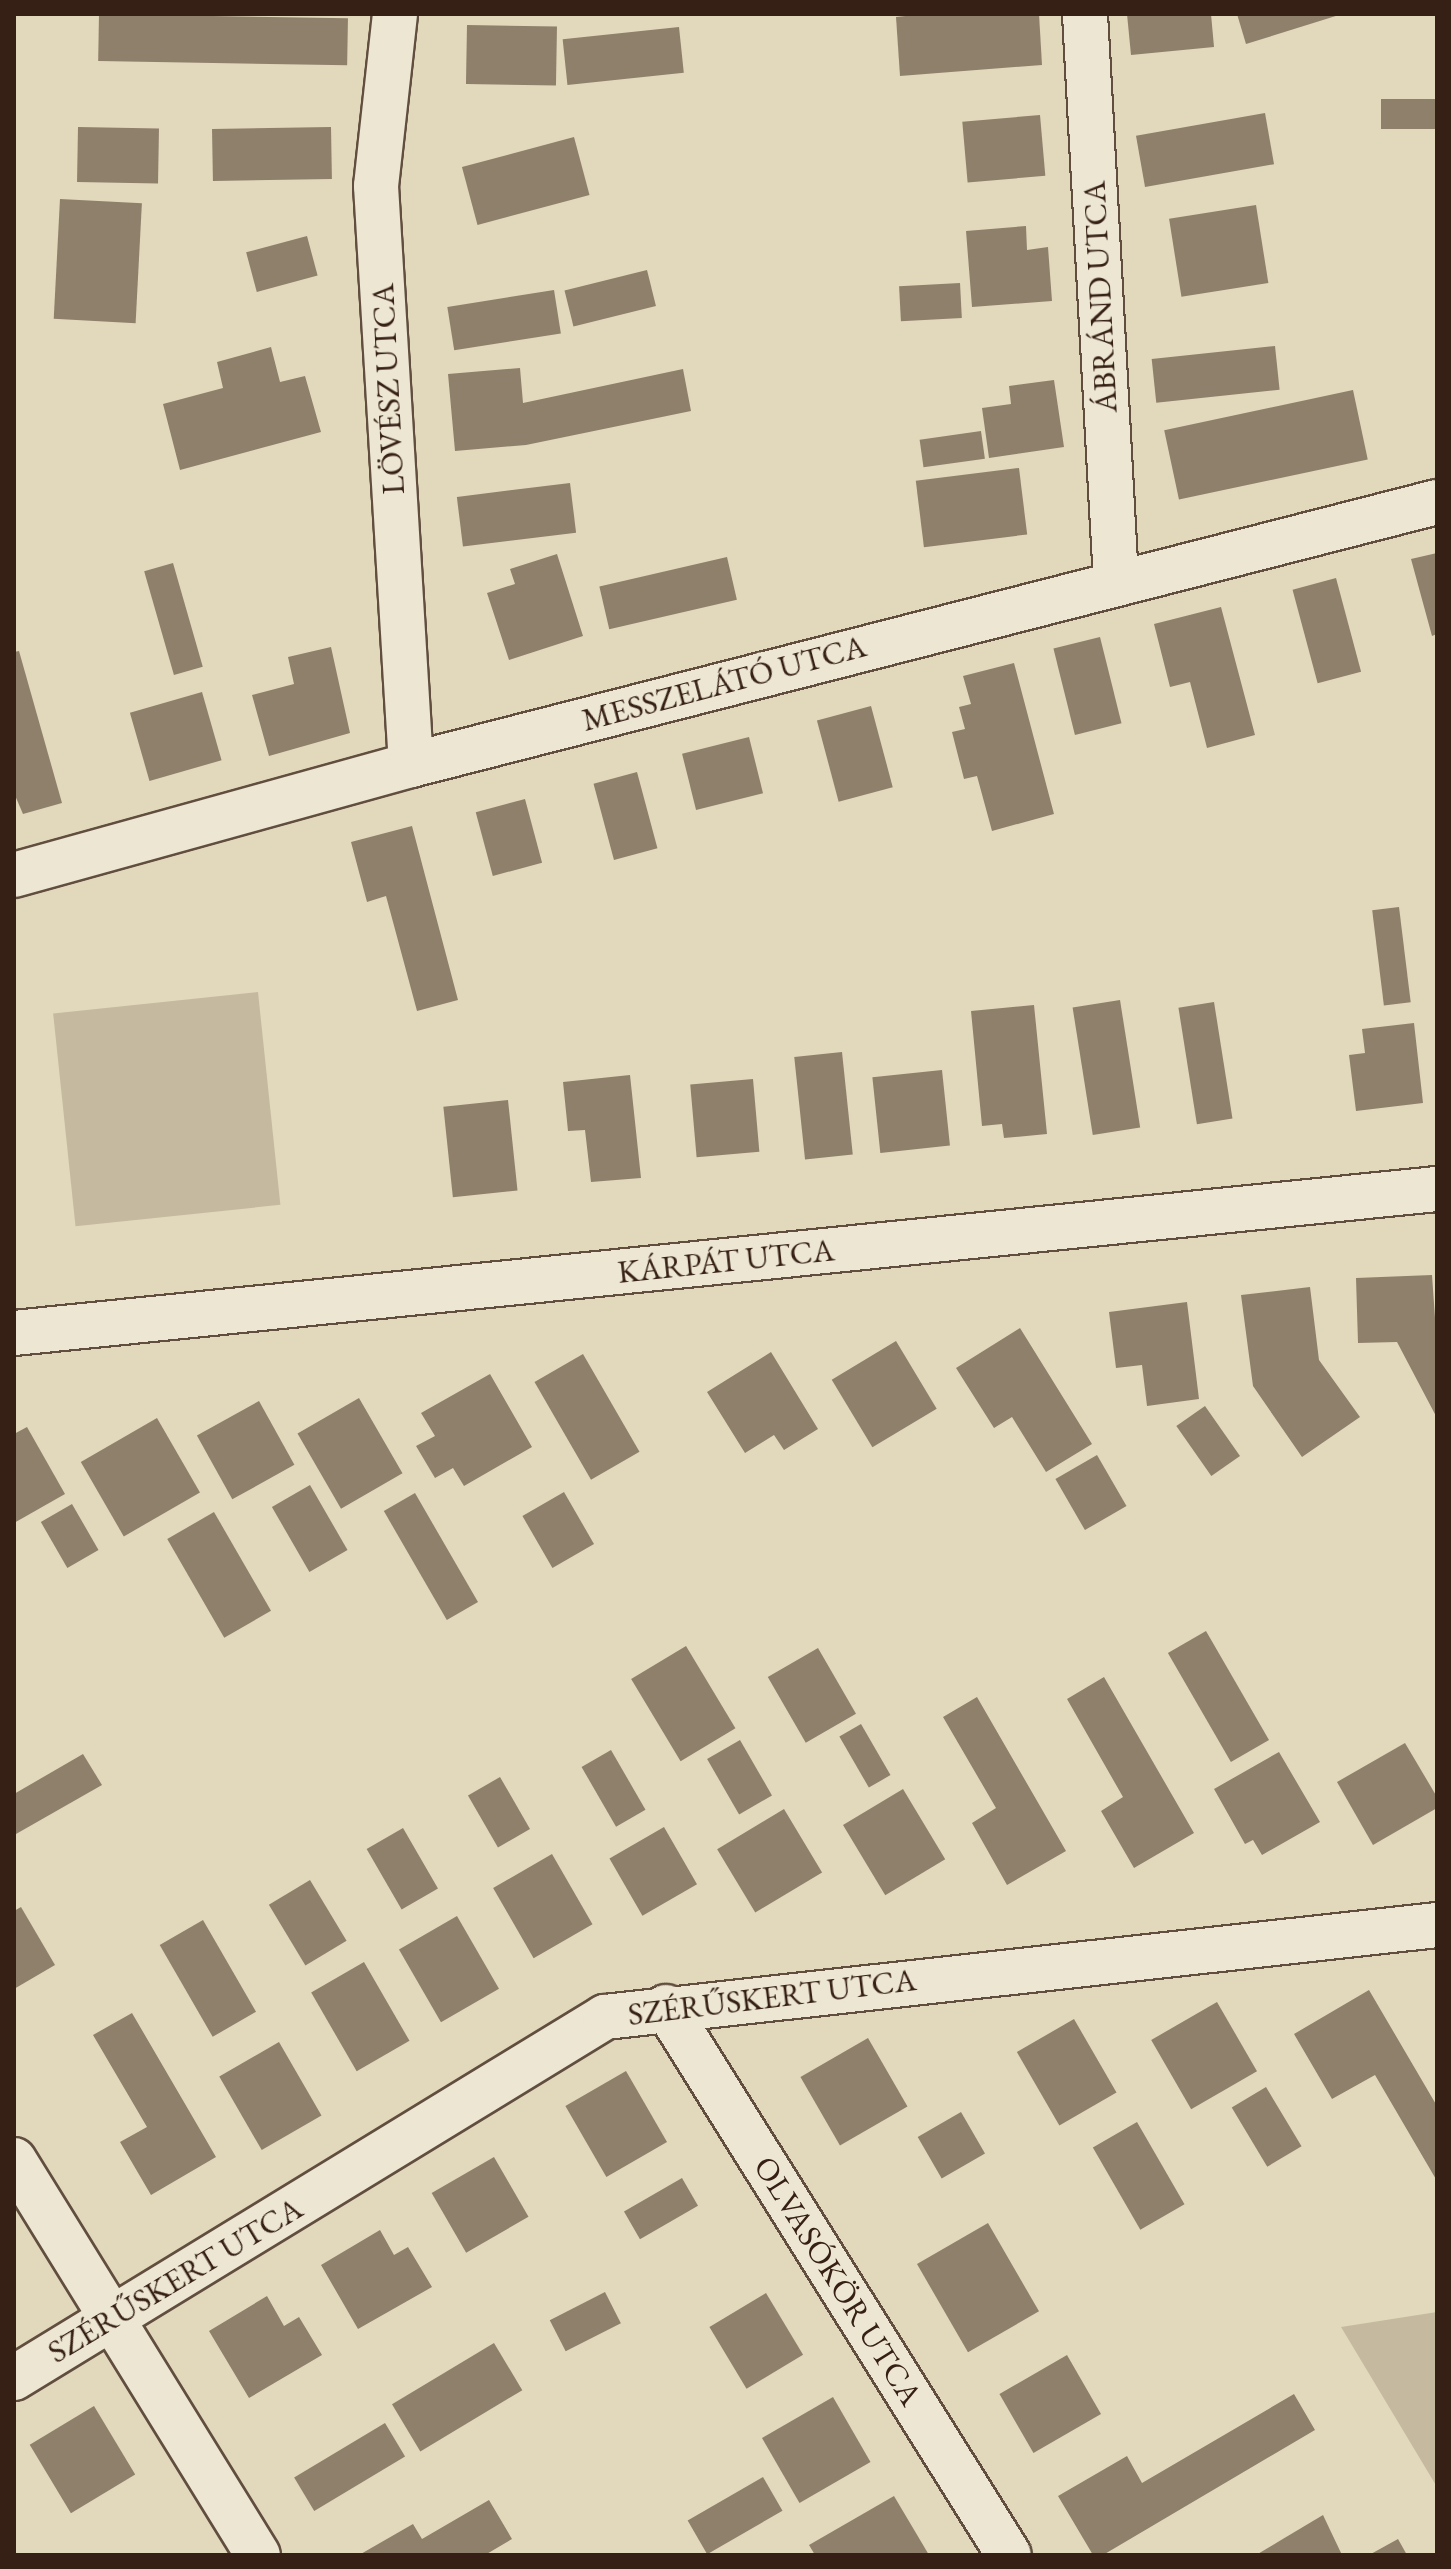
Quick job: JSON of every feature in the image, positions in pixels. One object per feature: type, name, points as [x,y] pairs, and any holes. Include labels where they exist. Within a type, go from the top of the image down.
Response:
[{"type":"street","name":"LÖVÉSZ UTCA","points":[[395,14],[376,186],[411,765]]},
{"type":"street","name":"ÁBRÁND UTCA","points":[[1085,14],[1116,580]]},
{"type":"street","name":"MESSZELÁTÓ UTCA","points":[[14,875],[411,765],[1116,580],[1437,502]]},
{"type":"street","name":"KÁRPÁT UTCA","points":[[14,1333],[1437,1189]]},
{"type":"street","name":"SZÉRŰSKERT UTCA","points":[[14,2378],[605,2017],[666,2007],[1437,1925]]},
{"type":"street","name":"OLVASÓKÖR UTCA","points":[[666,2007],[1009,2555]]},
{"type":"street","points":[[14,2160],[258,2555]]},
{"type":"shaded area","points":[[258,992],[280,1205],[75,1226],[53,1014]]},
{"type":"shaded area","points":[[1437,2312],[1437,2487],[1341,2327]]},
{"type":"building","points":[[99,14],[348,18],[347,65],[98,61]]},
{"type":"building","points":[[924,14],[1039,14],[1042,65],[900,76],[896,17]]},
{"type":"building","points":[[1127,14],[1211,14],[1214,47],[1131,55]]},
{"type":"building","points":[[1237,14],[1339,14],[1339,15],[1246,44]]},
{"type":"building","points":[[467,25],[557,27],[556,86],[466,84]]},
{"type":"building","points":[[679,27],[684,73],[567,85],[563,39]]},
{"type":"building","points":[[1381,99],[1437,99],[1437,129],[1381,129]]},
{"type":"building","points":[[1265,113],[1274,164],[1145,187],[1136,136]]},
{"type":"building","points":[[1040,115],[1045,176],[968,183],[962,122]]},
{"type":"building","points":[[78,127],[159,128],[158,183],[77,182]]},
{"type":"building","points":[[331,127],[332,179],[213,181],[212,129]]},
{"type":"building","points":[[574,137],[590,195],[477,225],[462,167]]},
{"type":"building","points":[[60,199],[142,203],[136,323],[54,319]]},
{"type":"building","points":[[1256,205],[1268,283],[1181,297],[1169,219]]},
{"type":"building","points":[[1026,226],[1027,250],[1048,247],[1052,301],[972,307],[966,231]]},
{"type":"building","points":[[307,236],[318,276],[257,292],[246,252]]},
{"type":"building","points":[[647,270],[656,306],[573,326],[565,291]]},
{"type":"building","points":[[960,283],[962,318],[901,321],[899,286]]},
{"type":"building","points":[[554,290],[561,333],[454,350],[447,307]]},
{"type":"building","points":[[1275,346],[1280,390],[1156,403],[1152,359]]},
{"type":"building","points":[[271,347],[280,382],[305,376],[321,432],[180,470],[163,404],[223,388],[217,362]]},
{"type":"building","points":[[520,368],[523,403],[683,369],[691,411],[526,445],[455,451],[448,374]]},
{"type":"building","points":[[1054,380],[1064,447],[989,458],[982,408],[1011,404],[1009,386]]},
{"type":"building","points":[[1353,390],[1368,459],[1179,500],[1164,430]]},
{"type":"building","points":[[981,431],[985,459],[924,467],[920,440]]},
{"type":"building","points":[[1019,468],[1027,535],[924,547],[916,481]]},
{"type":"building","points":[[570,483],[576,533],[463,547],[457,497]]},
{"type":"building","points":[[1437,553],[1437,634],[1432,636],[1411,559]]},
{"type":"building","points":[[557,554],[583,636],[509,660],[487,593],[515,584],[510,569]]},
{"type":"building","points":[[727,557],[737,600],[609,629],[599,586]]},
{"type":"building","points":[[173,563],[203,667],[174,675],[144,571]]},
{"type":"building","points":[[1336,578],[1361,672],[1318,683],[1293,590]]},
{"type":"building","points":[[1221,607],[1255,735],[1207,748],[1190,682],[1170,687],[1154,624]]},
{"type":"building","points":[[1100,637],[1122,723],[1075,735],[1053,649]]},
{"type":"building","points":[[331,647],[350,733],[269,756],[252,695],[294,684],[288,657]]},
{"type":"building","points":[[19,651],[62,803],[23,814],[14,793],[14,652]]},
{"type":"building","points":[[1014,663],[1054,814],[992,831],[977,776],[964,779],[952,732],[965,729],[959,707],[971,704],[963,676]]},
{"type":"building","points":[[202,692],[222,760],[149,781],[130,713]]},
{"type":"building","points":[[871,706],[893,787],[839,802],[817,720]]},
{"type":"building","points":[[749,737],[763,793],[696,810],[682,754]]},
{"type":"building","points":[[637,772],[657,848],[614,860],[594,784]]},
{"type":"building","points":[[525,799],[542,863],[493,876],[476,812]]},
{"type":"building","points":[[412,826],[458,1000],[417,1011],[386,896],[367,902],[351,842]]},
{"type":"building","points":[[1399,907],[1411,1002],[1384,1006],[1372,910]]},
{"type":"building","points":[[1120,1000],[1140,1127],[1093,1135],[1073,1008]]},
{"type":"building","points":[[1214,1002],[1232,1119],[1197,1124],[1178,1008]]},
{"type":"building","points":[[1034,1005],[1047,1134],[1004,1138],[1002,1124],[982,1126],[971,1011]]},
{"type":"building","points":[[1414,1023],[1423,1103],[1356,1111],[1349,1055],[1365,1053],[1362,1029]]},
{"type":"building","points":[[842,1052],[853,1154],[805,1159],[794,1057]]},
{"type":"building","points":[[942,1070],[950,1146],[880,1153],[872,1077]]},
{"type":"building","points":[[630,1075],[641,1178],[591,1182],[585,1130],[568,1131],[563,1082]]},
{"type":"building","points":[[753,1079],[759,1152],[697,1157],[690,1084]]},
{"type":"building","points":[[508,1100],[518,1191],[453,1197],[443,1107]]},
{"type":"building","points":[[1432,1275],[1437,1346],[1437,1418],[1397,1342],[1358,1343],[1356,1278]]},
{"type":"building","points":[[1310,1287],[1319,1360],[1360,1417],[1302,1457],[1253,1386],[1241,1295]]},
{"type":"building","points":[[1187,1302],[1199,1399],[1147,1406],[1142,1365],[1116,1368],[1109,1312]]},
{"type":"building","points":[[1020,1328],[1092,1444],[1046,1472],[1012,1417],[994,1428],[956,1368]]},
{"type":"building","points":[[896,1341],[937,1409],[872,1447],[832,1380]]},
{"type":"building","points":[[771,1352],[818,1429],[784,1450],[774,1435],[745,1453],[707,1392]]},
{"type":"building","points":[[583,1354],[640,1452],[591,1480],[535,1382]]},
{"type":"building","points":[[490,1374],[532,1447],[464,1486],[453,1468],[435,1478],[416,1446],[435,1436],[421,1413]]},
{"type":"building","points":[[359,1398],[402,1473],[341,1509],[298,1434]]},
{"type":"building","points":[[259,1401],[294,1465],[232,1499],[197,1435]]},
{"type":"building","points":[[1205,1406],[1240,1456],[1211,1476],[1176,1426]]},
{"type":"building","points":[[157,1418],[200,1492],[124,1536],[81,1462]]},
{"type":"building","points":[[27,1427],[65,1494],[14,1523],[14,1434]]},
{"type":"building","points":[[1097,1455],[1126,1506],[1085,1530],[1055,1479]]},
{"type":"building","points":[[310,1485],[348,1550],[309,1572],[272,1507]]},
{"type":"building","points":[[564,1492],[594,1544],[552,1568],[522,1516]]},
{"type":"building","points":[[415,1493],[478,1602],[447,1620],[384,1511]]},
{"type":"building","points":[[72,1504],[98,1550],[67,1568],[41,1522]]},
{"type":"building","points":[[214,1512],[271,1611],[224,1638],[167,1539]]},
{"type":"building","points":[[1206,1631],[1269,1740],[1231,1762],[1168,1653]]},
{"type":"building","points":[[686,1646],[735,1728],[681,1761],[631,1679]]},
{"type":"building","points":[[818,1648],[856,1714],[806,1743],[768,1677]]},
{"type":"building","points":[[1104,1677],[1194,1833],[1134,1868],[1101,1811],[1123,1797],[1067,1699]]},
{"type":"building","points":[[977,1697],[1066,1851],[1007,1885],[972,1823],[996,1808],[943,1717]]},
{"type":"building","points":[[861,1724],[890,1775],[869,1788],[839,1736]]},
{"type":"building","points":[[740,1740],[772,1795],[739,1814],[707,1759]]},
{"type":"building","points":[[1405,1743],[1437,1797],[1437,1808],[1373,1845],[1337,1782]]},
{"type":"building","points":[[611,1750],[646,1810],[616,1827],[582,1767]]},
{"type":"building","points":[[1279,1752],[1320,1822],[1262,1855],[1253,1840],[1245,1844],[1214,1789]]},
{"type":"building","points":[[83,1754],[102,1785],[16,1834],[14,1794]]},
{"type":"building","points":[[500,1777],[530,1829],[498,1847],[468,1795]]},
{"type":"building","points":[[903,1789],[945,1859],[885,1895],[843,1825]]},
{"type":"building","points":[[784,1809],[822,1872],[755,1913],[717,1849]]},
{"type":"building","points":[[664,1827],[697,1884],[642,1916],[609,1858]]},
{"type":"building","points":[[403,1828],[438,1889],[402,1910],[367,1849]]},
{"type":"building","points":[[552,1854],[592,1924],[534,1958],[493,1888]]},
{"type":"building","points":[[310,1880],[347,1941],[305,1966],[269,1905]]},
{"type":"building","points":[[21,1907],[55,1965],[14,1989],[14,1911]]},
{"type":"building","points":[[457,1916],[499,1989],[441,2022],[399,1949]]},
{"type":"building","points":[[203,1920],[256,2012],[213,2037],[160,1945]]},
{"type":"building","points":[[364,1962],[410,2041],[357,2071],[311,1992]]},
{"type":"building","points":[[1369,1990],[1437,2106],[1437,2181],[1375,2075],[1332,2099],[1294,2034]]},
{"type":"building","points":[[1217,2002],[1257,2071],[1191,2109],[1151,2040]]},
{"type":"building","points":[[132,2013],[216,2157],[151,2195],[120,2142],[147,2127],[93,2035]]},
{"type":"building","points":[[1074,2019],[1116,2093],[1059,2126],[1017,2052]]},
{"type":"building","points":[[868,2038],[908,2106],[840,2145],[800,2077]]},
{"type":"building","points":[[279,2042],[322,2116],[262,2150],[219,2076]]},
{"type":"building","points":[[626,2071],[667,2142],[606,2177],[565,2106]]},
{"type":"building","points":[[1266,2087],[1302,2146],[1267,2167],[1232,2108]]},
{"type":"building","points":[[961,2112],[985,2154],[942,2179],[918,2137]]},
{"type":"building","points":[[1137,2122],[1184,2204],[1140,2230],[1093,2148]]},
{"type":"building","points":[[494,2157],[528,2217],[466,2253],[432,2193]]},
{"type":"building","points":[[682,2178],[698,2206],[640,2239],[624,2212]]},
{"type":"building","points":[[988,2223],[1039,2311],[968,2352],[917,2264]]},
{"type":"building","points":[[380,2230],[394,2255],[408,2247],[432,2287],[358,2329],[321,2265]]},
{"type":"building","points":[[605,2292],[621,2323],[566,2351],[550,2320]]},
{"type":"building","points":[[766,2293],[803,2355],[747,2389],[709,2327]]},
{"type":"building","points":[[267,2296],[284,2326],[299,2317],[322,2355],[249,2398],[209,2331]]},
{"type":"building","points":[[494,2343],[522,2390],[420,2451],[392,2404]]},
{"type":"building","points":[[1067,2355],[1101,2414],[1033,2453],[999,2394]]},
{"type":"building","points":[[1294,2394],[1315,2430],[1103,2555],[1093,2555],[1058,2496],[1127,2456],[1142,2483]]},
{"type":"building","points":[[833,2397],[870,2462],[799,2503],[762,2438]]},
{"type":"building","points":[[94,2406],[135,2475],[71,2513],[30,2445]]},
{"type":"building","points":[[385,2423],[405,2456],[314,2511],[294,2478]]},
{"type":"building","points":[[763,2477],[782,2511],[707,2554],[688,2520]]},
{"type":"building","points":[[894,2496],[929,2555],[815,2555],[809,2545]]},
{"type":"building","points":[[489,2500],[512,2539],[485,2555],[359,2555],[413,2524],[422,2539]]},
{"type":"building","points":[[1323,2515],[1342,2555],[1256,2555]]},
{"type":"building","points":[[1398,2539],[1407,2555],[1369,2555]]}]
